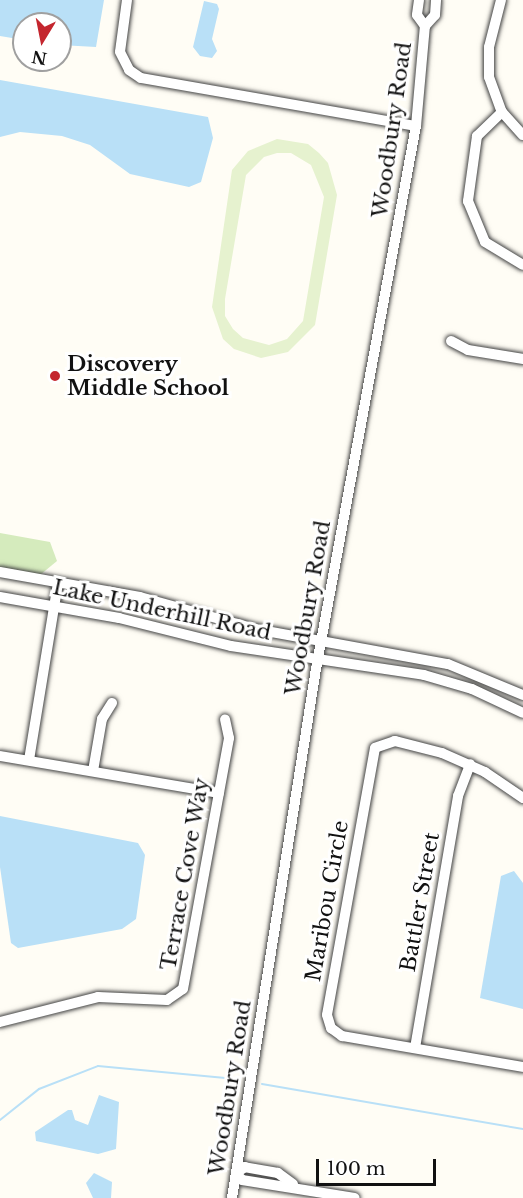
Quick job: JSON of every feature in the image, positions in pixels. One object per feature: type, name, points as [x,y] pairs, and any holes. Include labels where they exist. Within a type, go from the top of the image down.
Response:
[{"type":"street","points":[[127,0],[120,52],[125,65],[141,78],[416,126]]},
{"type":"street","name":"Woodbury Road","points":[[418,0],[417,15],[425,26]]},
{"type":"street","name":"Woodbury Road","points":[[231,1198],[321,640],[416,126],[425,26],[435,15],[436,0]]},
{"type":"street","points":[[501,0],[488,68],[502,112],[523,135]]},
{"type":"street","points":[[502,112],[477,136],[468,201],[485,242],[523,265]]},
{"type":"street","points":[[451,341],[468,350],[523,359]]},
{"type":"street","name":"Lake Underhill Road","points":[[0,572],[140,597],[255,629],[448,664],[523,695]]},
{"type":"street","points":[[29,760],[58,583]]},
{"type":"street","name":"Lake Underhill Road","points":[[0,597],[318,661],[424,675],[472,689],[523,713]]},
{"type":"street","points":[[93,771],[102,719],[112,703]]},
{"type":"street","name":"Terrace Cove Way","points":[[0,1022],[98,997],[160,1000],[179,994],[188,978],[229,738],[225,719]]},
{"type":"street","name":"Maribou Circle","points":[[523,798],[470,764],[395,741],[379,744],[372,758],[327,1020],[342,1036],[523,1067]]},
{"type":"street","points":[[0,756],[219,793]]},
{"type":"street","name":"Battler Street","points":[[415,1048],[458,796],[470,764]]},
{"type":"street","points":[[236,1173],[245,1167],[278,1173],[293,1185],[355,1198]]},
{"type":"green space","points":[[277,139],[308,144],[328,163],[337,195],[315,325],[288,352],[261,358],[234,349],[223,339],[212,307],[232,170],[248,151]],"holes":[[[277,153],[291,153],[311,165],[324,197],[303,321],[287,339],[269,345],[243,338],[233,329],[225,316],[225,299],[246,175],[264,157]]]},
{"type":"green space","points":[[0,533],[50,542],[57,561],[40,575],[0,568]]},
{"type":"water","points":[[0,0],[104,0],[96,47],[72,46],[72,12],[12,12],[12,38],[0,36]]},
{"type":"water","points":[[204,1],[217,4],[219,9],[212,39],[217,51],[212,58],[200,56],[193,47]]},
{"type":"water","points":[[0,80],[208,117],[213,138],[201,182],[189,187],[130,174],[90,145],[62,136],[20,132],[0,137]]},
{"type":"water","points":[[0,816],[138,843],[145,855],[136,919],[122,929],[18,948],[11,943],[0,867]]},
{"type":"water","points":[[514,871],[523,883],[523,1009],[480,998],[501,876]]},
{"type":"water","points":[[99,1095],[119,1102],[116,1149],[98,1154],[36,1141],[35,1132],[68,1110],[72,1110],[75,1120],[88,1125]]},
{"type":"water","points":[[94,1173],[112,1182],[111,1198],[93,1198],[86,1183]]},
{"type":"waterway","points":[[0,1120],[39,1089],[98,1066],[225,1078]]},
{"type":"waterway","points":[[262,1084],[523,1129]]},
{"type":"place","name":"Discovery Middle School","points":[[55,376]]}]
